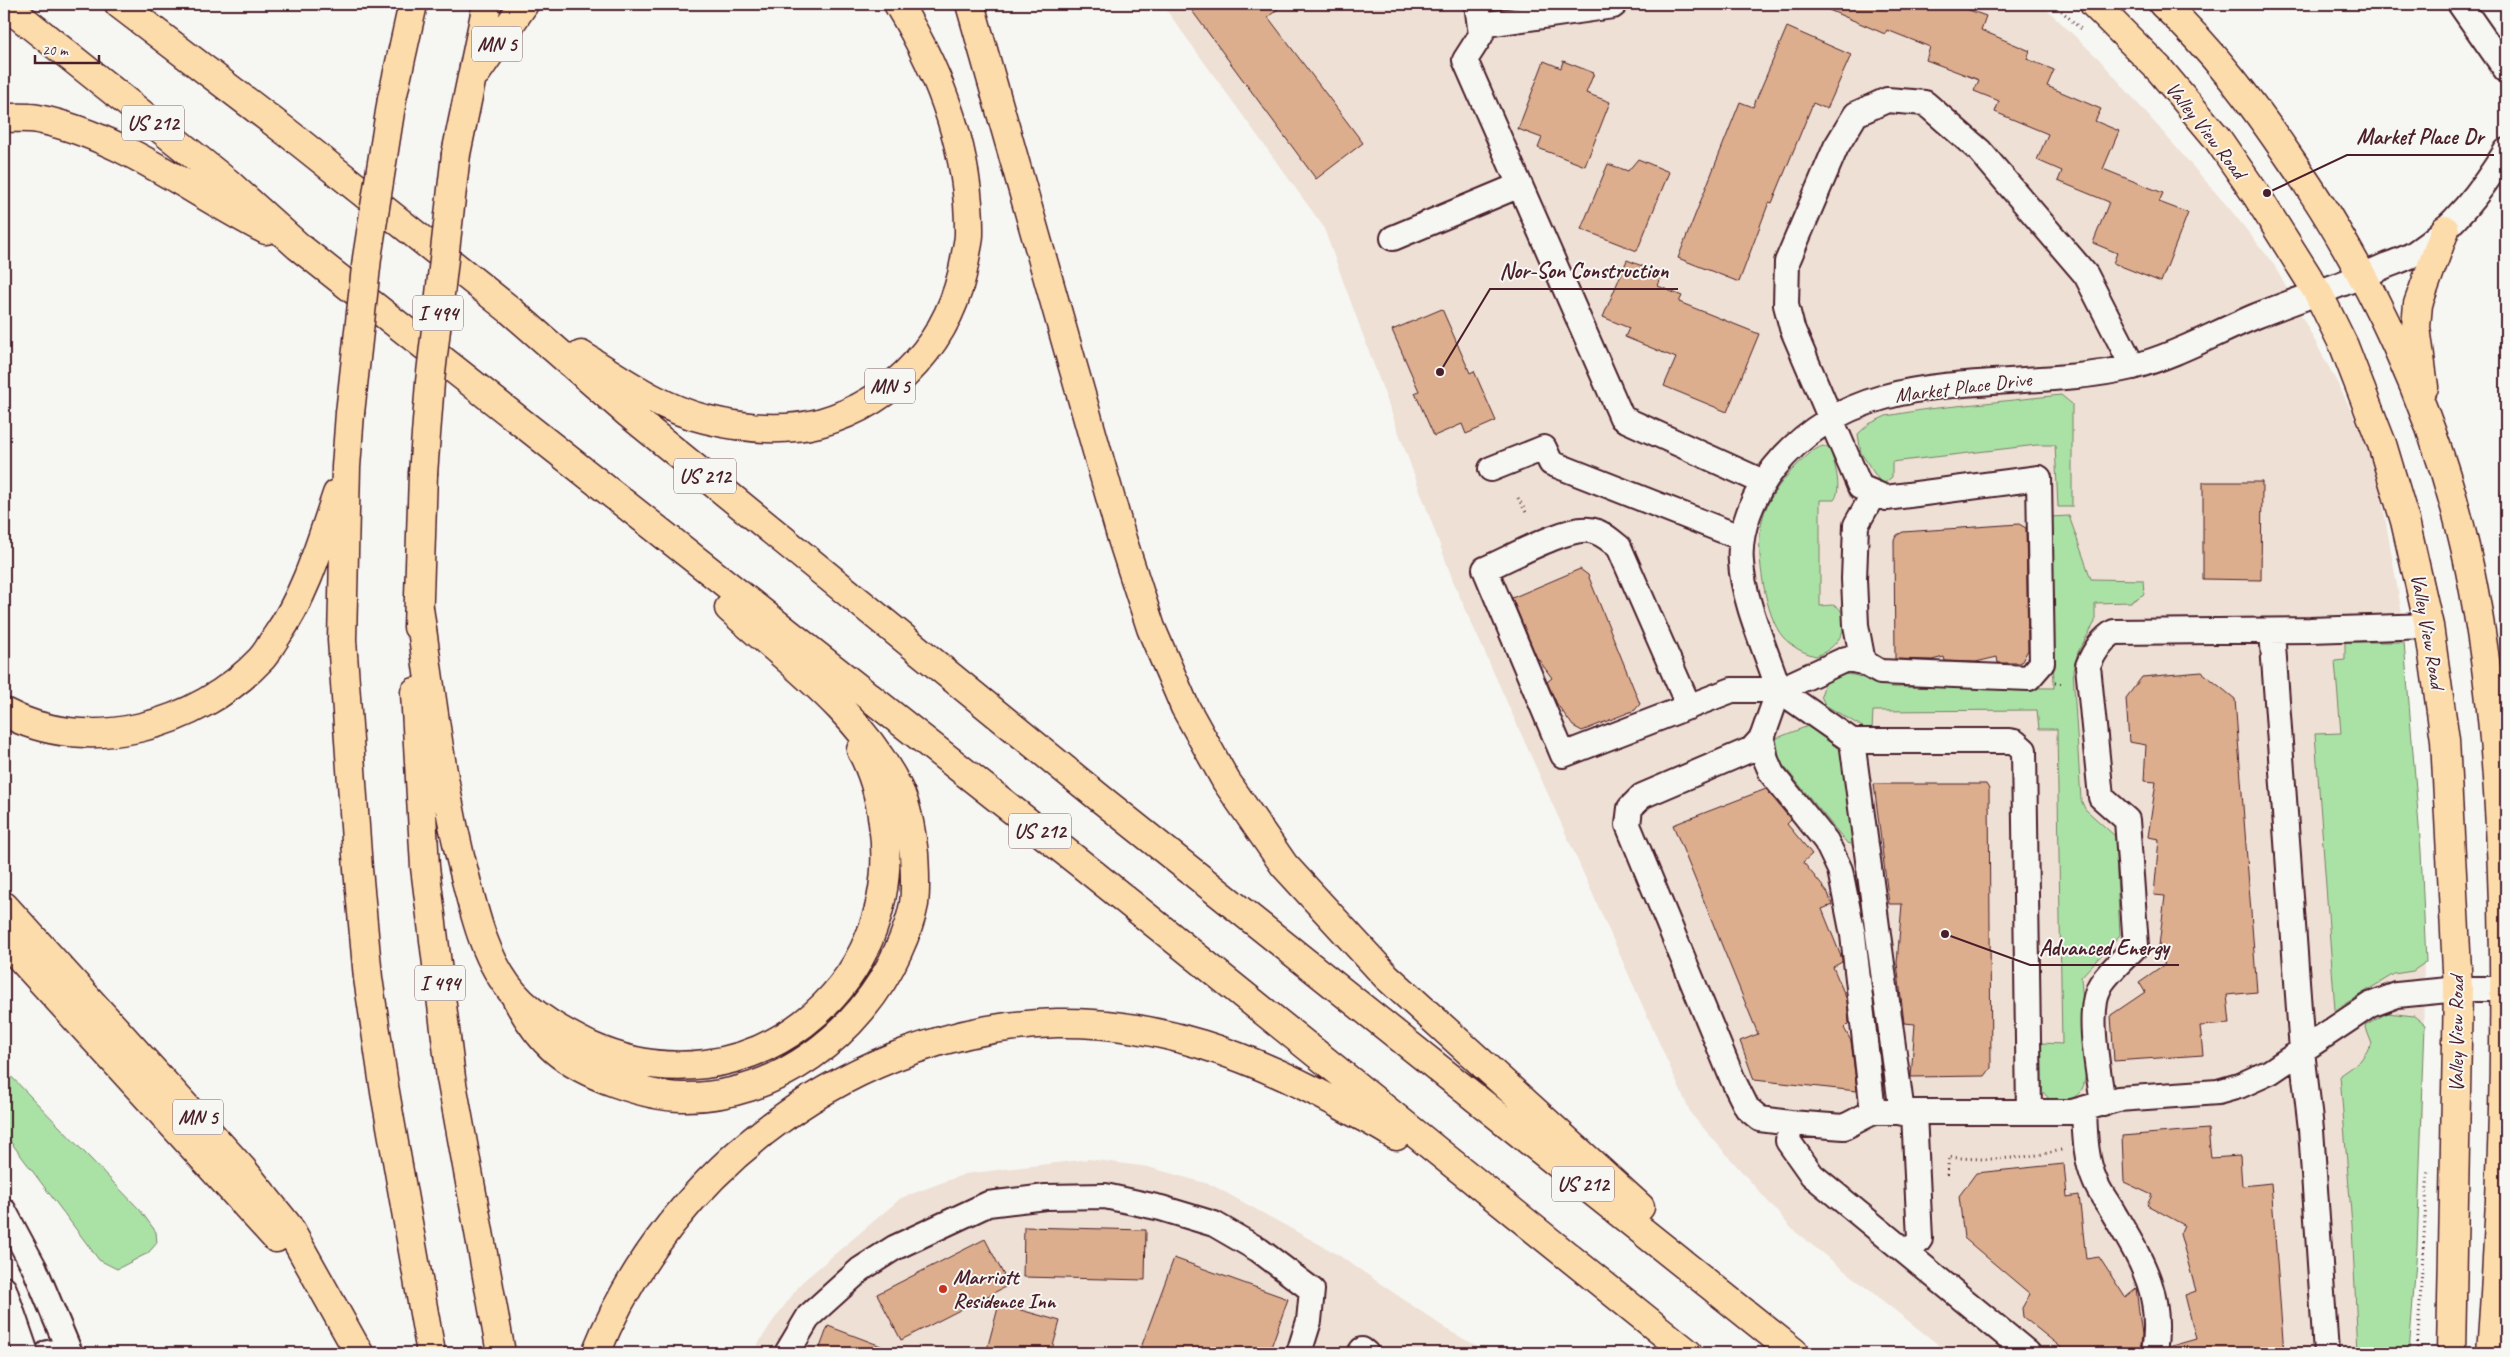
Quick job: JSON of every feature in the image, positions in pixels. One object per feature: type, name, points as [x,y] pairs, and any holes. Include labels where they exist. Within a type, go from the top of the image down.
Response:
[{"type":"main road","name":"US 212","points":[[4,4],[227,182],[298,246],[1221,975],[1688,1353]]},
{"type":"main road","name":"US 212","points":[[119,4],[288,133],[510,310],[629,414],[1101,799],[1796,1353]]},
{"type":"main road","points":[[145,4],[288,133]]},
{"type":"main road","points":[[412,4],[392,98],[367,258],[346,467],[342,640],[367,968],[385,1092],[431,1353]]},
{"type":"main road","name":"I 494","points":[[487,4],[469,83],[456,154],[430,382],[423,474],[415,691],[425,868],[451,1078],[501,1353]]},
{"type":"main road","name":"MN 5","points":[[469,83],[524,4]]},
{"type":"main road","name":"MN 5","points":[[510,310],[649,397],[704,419],[761,429],[818,423],[863,407],[906,374],[941,330],[960,286],[969,235],[965,180],[951,116],[928,56],[898,4]]},
{"type":"main road","points":[[970,4],[1122,540],[1151,628],[1185,707],[1226,781],[1284,865],[1386,976],[1662,1227],[1796,1353]]},
{"type":"main road","name":"Valley View Road","points":[[2094,4],[2159,70],[2217,138],[2257,196],[2318,293],[2344,346],[2382,444],[2406,521],[2429,626],[2445,740],[2458,989],[2451,1353]]},
{"type":"main road","points":[[2163,4],[2210,51],[2260,114],[2313,191],[2362,276],[2397,348],[2431,433],[2464,545],[2485,655],[2501,822],[2506,989],[2501,1226],[2502,1263],[2491,1353]]},
{"type":"main road","points":[[4,118],[36,119],[78,130],[147,161],[236,215],[298,246]]},
{"type":"main road","points":[[2431,433],[2418,344],[2417,312],[2421,291],[2445,230]]},
{"type":"main road","points":[[418,608],[451,823],[481,934],[495,964],[514,994],[541,1017],[570,1036],[610,1054],[666,1066],[708,1064],[741,1056],[771,1044],[797,1029],[823,1009],[850,976],[866,949],[878,919],[885,879],[886,844],[881,806],[868,764],[837,705],[517,419]]},
{"type":"main road","points":[[4,712],[25,723],[75,733],[127,731],[178,716],[222,693],[262,659],[291,615],[312,570],[346,467]]},
{"type":"main road","name":"MN 5","points":[[4,906],[243,1170],[288,1226],[319,1285],[359,1353]]},
{"type":"main road","points":[[4,940],[319,1285]]},
{"type":"main road","points":[[596,1353],[627,1290],[662,1236],[697,1192],[740,1151],[782,1117],[833,1086],[886,1061],[942,1040],[1002,1028],[1058,1023],[1119,1026],[1178,1036],[1239,1057],[1303,1085],[1388,1131],[1558,1249]]},
{"type":"street","points":[[1615,4],[1613,6],[1479,14],[1481,35],[1465,60],[1622,418],[1762,482]]},
{"type":"street","points":[[2460,4],[2506,70]]},
{"type":"street","points":[[1689,706],[1619,547],[1604,536],[1590,530],[1573,530],[1485,570],[1563,755],[1732,690],[1779,690],[1846,659],[1863,662],[1880,672],[2029,678],[2042,662],[2039,478],[1886,498],[1860,487],[1792,328],[1786,305],[1787,262],[1836,147],[1856,114],[1887,100],[1925,103],[1980,152],[2086,275],[2132,367]]},
{"type":"street","name":"Market Place Drive","points":[[1779,690],[1748,596],[1740,563],[1742,538],[1762,482],[1785,454],[1831,418],[1875,398],[1925,387],[2088,373],[2132,367],[2171,354],[2259,315],[2362,276],[2413,254],[2445,230],[2483,188],[2506,150]]},
{"type":"street","points":[[1393,238],[1520,185]]},
{"type":"street","points":[[1492,469],[1544,448],[1550,463],[1742,538]]},
{"type":"street","points":[[1863,662],[1856,624],[1854,579],[1856,525],[1874,493]]},
{"type":"street","points":[[2154,1353],[2157,1334],[2157,1312],[2146,1270],[2094,1181],[2085,1143],[2093,1106],[2096,1003],[2101,984],[2136,946],[2127,820],[2102,797],[2088,666],[2103,639],[2114,632],[2429,626]]},
{"type":"street","points":[[2272,630],[2302,1051],[2311,1129],[2326,1353]]},
{"type":"street","points":[[1779,690],[1762,738],[1752,748],[1642,796],[1630,808],[1628,826],[1733,1080],[1748,1108],[1760,1119],[1844,1127],[1873,1112],[2072,1112],[2136,1098],[2218,1092],[2239,1086],[2270,1072],[2370,1005],[2388,998],[2397,995],[2458,989],[2506,989]]},
{"type":"street","points":[[1779,690],[1852,741],[2009,741],[2016,742],[2024,750],[2029,1112]]},
{"type":"street","points":[[1762,738],[1766,760],[1772,774],[1826,841],[1840,870],[1853,935],[1873,1112]]},
{"type":"street","points":[[1852,741],[1908,1113],[1920,1239],[1908,1254]]},
{"type":"street","points":[[1790,1123],[1788,1141],[1812,1175],[2028,1353]]},
{"type":"street","points":[[787,1353],[809,1316],[861,1269],[925,1233],[988,1204],[1046,1197],[1105,1196],[1161,1208],[1214,1224],[1260,1250],[1312,1290],[1309,1321],[1299,1353]]},
{"type":"street","points":[[4,1211],[35,1269],[62,1352]]},
{"type":"street","points":[[4,1289],[26,1353]]},
{"type":"street","points":[[1360,1353],[1362,1350],[1366,1353]]},
{"type":"path","points":[[1518,498],[1527,514]]},
{"type":"path","points":[[2055,684],[2065,684]]},
{"type":"path","points":[[1947,1174],[1949,1157],[1970,1159],[2034,1156],[2085,1143]]},
{"type":"shaded area","points":[[1162,4],[2041,4],[2099,59],[2229,208],[2273,263],[2340,388],[2375,460],[2402,614],[2421,851],[2424,923],[2423,1117],[2409,1353],[1949,1353],[1793,1230],[1691,1114],[1455,586],[1323,226]]},
{"type":"shaded area","points":[[1089,1159],[1148,1167],[1212,1185],[1337,1254],[1451,1332],[1490,1353],[752,1353],[802,1282],[901,1198],[965,1174]]},
{"type":"green space","points":[[2061,395],[2072,404],[2072,507],[2058,507],[2055,445],[2037,445],[1892,462],[1892,477],[1882,485],[1861,453],[1858,434],[1869,424],[1886,416],[1928,409]]},
{"type":"green space","points":[[1823,446],[1830,449],[1837,475],[1838,489],[1834,500],[1820,500],[1820,606],[1833,605],[1837,607],[1843,614],[1844,622],[1838,640],[1828,650],[1816,656],[1794,647],[1786,641],[1777,628],[1771,615],[1763,584],[1760,538],[1763,517],[1775,492],[1798,464],[1813,451]]},
{"type":"green space","points":[[2069,516],[2091,579],[2143,580],[2144,594],[2131,602],[2095,603],[2095,622],[2078,652],[2073,670],[2081,800],[2085,809],[2115,836],[2120,935],[2081,977],[2086,1053],[2085,1081],[2082,1089],[2073,1098],[2051,1101],[2042,1091],[2041,1045],[2042,1043],[2062,1044],[2057,729],[2039,729],[2037,710],[1873,711],[1872,730],[1866,729],[1825,705],[1821,696],[1826,680],[1832,676],[1843,674],[1854,675],[1891,687],[2054,688],[2050,517]]},
{"type":"green space","points":[[2345,642],[2404,642],[2421,851],[2426,962],[2413,971],[2394,974],[2335,1010],[2315,734],[2341,733],[2335,661],[2345,660]]},
{"type":"green space","points":[[1808,726],[1843,752],[1856,845],[1847,843],[1778,759],[1775,744],[1777,738]]},
{"type":"green space","points":[[2387,1013],[2414,1016],[2425,1025],[2417,1248],[2409,1353],[2358,1353],[2352,1225],[2340,1075],[2360,1061],[2372,1044],[2365,1026]]},
{"type":"green space","points":[[4,1069],[140,1210],[156,1232],[157,1243],[148,1253],[117,1269],[99,1260],[4,1133]]},
{"type":"building","points":[[1187,4],[1284,4],[1268,17],[1363,143],[1316,179]]},
{"type":"building","points":[[1815,4],[1952,4],[1986,16],[1981,30],[2030,51],[2027,59],[2054,70],[2047,86],[2101,109],[2095,121],[2119,131],[2103,169],[2163,193],[2159,202],[2188,213],[2161,282],[2113,263],[2117,253],[2093,243],[2109,202],[2058,181],[2062,171],[2037,160],[2048,134],[1995,112],[1999,101],[1974,91],[1979,80],[1926,60],[1930,47],[1887,30],[1885,34]]},
{"type":"building","points":[[1787,27],[1851,55],[1827,109],[1813,103],[1772,203],[1769,202],[1739,282],[1678,258],[1740,102],[1753,107]]},
{"type":"building","points":[[1544,61],[1561,68],[1563,61],[1594,73],[1586,93],[1610,102],[1585,166],[1538,148],[1542,138],[1518,129]]},
{"type":"building","points":[[1638,159],[1669,172],[1637,251],[1581,229],[1608,164],[1628,171]]},
{"type":"building","points":[[1627,260],[1662,274],[1658,286],[1682,296],[1679,302],[1759,334],[1727,412],[1664,386],[1676,358],[1625,337],[1629,328],[1603,317]]},
{"type":"building","points":[[1442,309],[1470,373],[1474,371],[1496,421],[1466,434],[1462,424],[1434,436],[1415,393],[1419,391],[1392,330]]},
{"type":"building","points":[[2203,482],[2262,482],[2261,580],[2203,579]]},
{"type":"building","points":[[2019,524],[2026,528],[2028,650],[2021,663],[1998,663],[1997,657],[1976,662],[1945,661],[1944,657],[1932,660],[1895,659],[1894,540],[1897,535],[1903,532]]},
{"type":"building","points":[[1580,569],[1588,575],[1640,704],[1635,710],[1582,731],[1573,726],[1557,704],[1547,682],[1552,678],[1536,656],[1512,598]]},
{"type":"building","points":[[2202,672],[2235,699],[2257,992],[2227,995],[2230,1024],[2200,1026],[2203,1055],[2114,1061],[2111,1015],[2145,992],[2139,982],[2165,964],[2158,954],[2165,896],[2154,895],[2159,839],[2148,837],[2156,782],[2144,781],[2146,745],[2129,742],[2126,698],[2142,677]]},
{"type":"building","points":[[1874,784],[1986,784],[1989,789],[1991,1068],[1985,1076],[1911,1077],[1915,1024],[1904,1023],[1897,963],[1902,904],[1889,904]]},
{"type":"building","points":[[1766,789],[1791,820],[1787,824],[1812,854],[1803,862],[1828,893],[1832,905],[1822,909],[1842,959],[1842,962],[1833,967],[1847,1000],[1849,1023],[1844,1028],[1851,1041],[1857,1091],[1754,1080],[1740,1041],[1758,1034],[1673,825]]},
{"type":"building","points":[[2208,1129],[2211,1158],[2240,1156],[2242,1186],[2271,1183],[2284,1353],[2168,1353],[2168,1347],[2196,1339],[2185,1295],[2196,1291],[2180,1234],[2184,1225],[2147,1205],[2152,1195],[2124,1182],[2122,1136]]},
{"type":"building","points":[[2064,1164],[2067,1197],[2079,1195],[2086,1259],[2099,1257],[2125,1297],[2136,1288],[2142,1335],[2141,1345],[2135,1353],[2068,1353],[2023,1317],[2022,1308],[2030,1294],[1964,1238],[1959,1196],[1976,1173]]},
{"type":"building","name":"Marriott Residence Inn","points":[[1024,1227],[1146,1230],[1145,1280],[1023,1277]]},
{"type":"building","name":"Marriott Residence Inn","points":[[985,1239],[1009,1285],[901,1340],[877,1294]]},
{"type":"building","points":[[1174,1258],[1288,1299],[1269,1353],[1139,1353]]},
{"type":"building","name":"Marriott Residence Inn","points":[[999,1304],[1060,1321],[1051,1353],[986,1353]]},
{"type":"building","points":[[828,1326],[897,1352],[818,1353]]},
{"type":"place","name":"Market Place Dr","points":[[2267,193]]},
{"type":"place","name":"Nor-Son Construction","points":[[1440,372]]},
{"type":"place","name":"Advanced Energy","points":[[1945,934]]},
{"type":"place","name":"Marriott Residence Inn","points":[[943,1289]]}]
